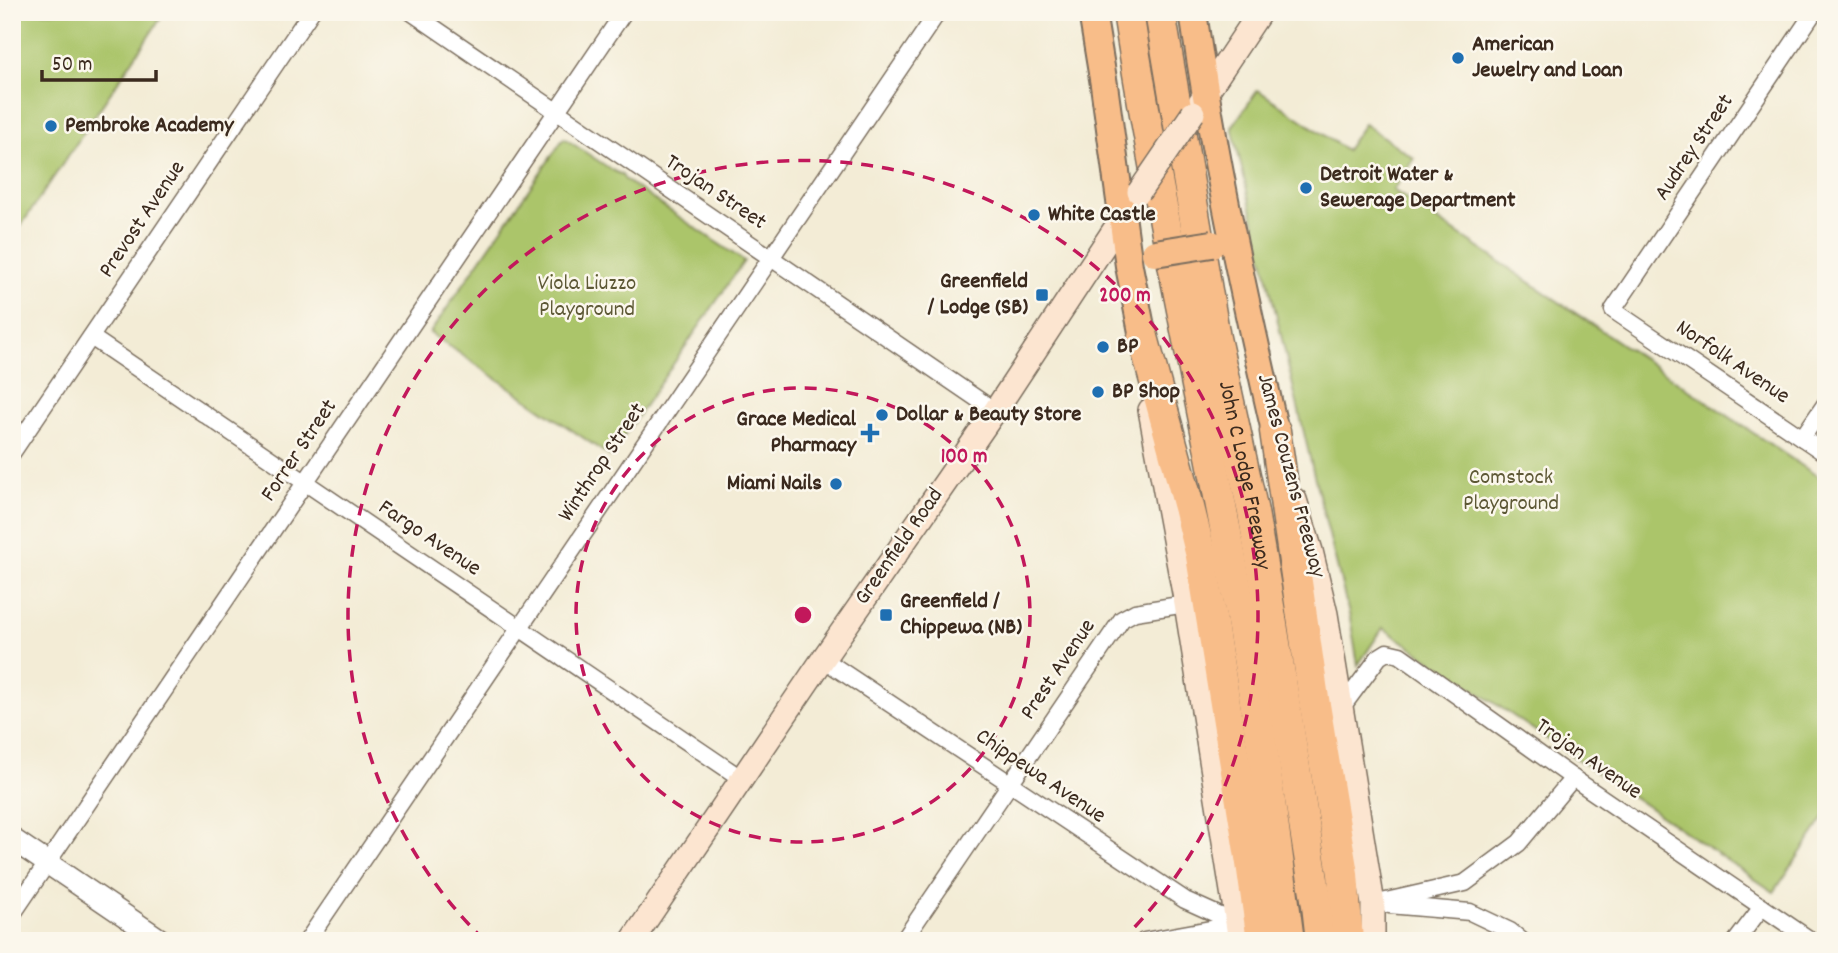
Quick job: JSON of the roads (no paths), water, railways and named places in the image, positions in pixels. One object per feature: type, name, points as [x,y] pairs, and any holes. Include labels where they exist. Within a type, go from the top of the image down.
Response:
[{"type":"highway","name":"John C Lodge Freeway","points":[[1128,12],[1142,102],[1243,627],[1289,941]]},
{"type":"highway","name":"John C Lodge Freeway","points":[[1160,12],[1215,338],[1253,512],[1321,941]]},
{"type":"highway","points":[[1143,337],[1201,556],[1262,941]]},
{"type":"highway","points":[[1275,431],[1314,699],[1343,874],[1348,941]]},
{"type":"main road","points":[[1092,12],[1122,217],[1143,337],[1144,380],[1186,604],[1239,932]]},
{"type":"main road","name":"James Couzens Freeway","points":[[1193,12],[1199,104],[1275,431],[1311,551],[1326,614],[1373,904],[1373,941]]},
{"type":"main road","name":"Greenfield Road","points":[[632,941],[995,411],[1260,12]]},
{"type":"main road","points":[[1134,289],[1145,262],[1155,253],[1212,244],[1221,248],[1237,266]]},
{"type":"street","name":"Prevost Avenue","points":[[12,453],[311,12]]},
{"type":"street","name":"Trojan Street","points":[[411,12],[995,411]]},
{"type":"street","name":"Forrer Street","points":[[12,915],[624,12]]},
{"type":"street","name":"Winthrop Street","points":[[307,941],[938,12]]},
{"type":"street","name":"Audrey Street","points":[[1613,310],[1814,12]]},
{"type":"street","name":"Norfolk Avenue","points":[[1613,310],[1826,454]]},
{"type":"street","name":"Fargo Avenue","points":[[91,337],[742,779]]},
{"type":"street","points":[[1802,438],[1826,403]]},
{"type":"street","name":"Prest Avenue","points":[[902,941],[1122,619],[1135,612],[1186,604]]},
{"type":"street","name":"Trojan Avenue","points":[[1342,707],[1379,657],[1387,652],[1400,655],[1573,778],[1762,907]]},
{"type":"street","name":"Chippewa Avenue","points":[[823,659],[1185,900],[1239,932]]},
{"type":"street","points":[[1373,904],[1465,883],[1519,843],[1573,778]]},
{"type":"street","points":[[12,839],[162,941]]},
{"type":"street","points":[[1373,904],[1470,912],[1510,931],[1522,941]]},
{"type":"street","points":[[1736,941],[1762,907],[1811,941]]},
{"type":"street","points":[[1144,941],[1239,932]]},
{"type":"place","name":"American Jewelry and Loan","points":[[1458,58]]},
{"type":"place","name":"Pembroke Academy","points":[[51,126]]},
{"type":"place","name":"Detroit Water & Sewerage Department","points":[[1306,188]]},
{"type":"place","name":"White Castle","points":[[1034,215]]},
{"type":"place","name":"Greenfield / Lodge (SB)","points":[[1042,295]]},
{"type":"place","name":"BP","points":[[1103,347]]},
{"type":"place","name":"BP Shop","points":[[1098,392]]},
{"type":"place","name":"Dollar & Beauty Store","points":[[882,415]]},
{"type":"place","name":"Grace Medical Pharmacy","points":[[870,433]]},
{"type":"place","name":"Miami Nails","points":[[836,484]]},
{"type":"place","name":"Greenfield / Chippewa (NB)","points":[[886,615]]},
{"type":"park label","name":"Viola Liuzzo Playground","points":[[587,297]]},
{"type":"park label","name":"Comstock Playground","points":[[1511,491]]}]
